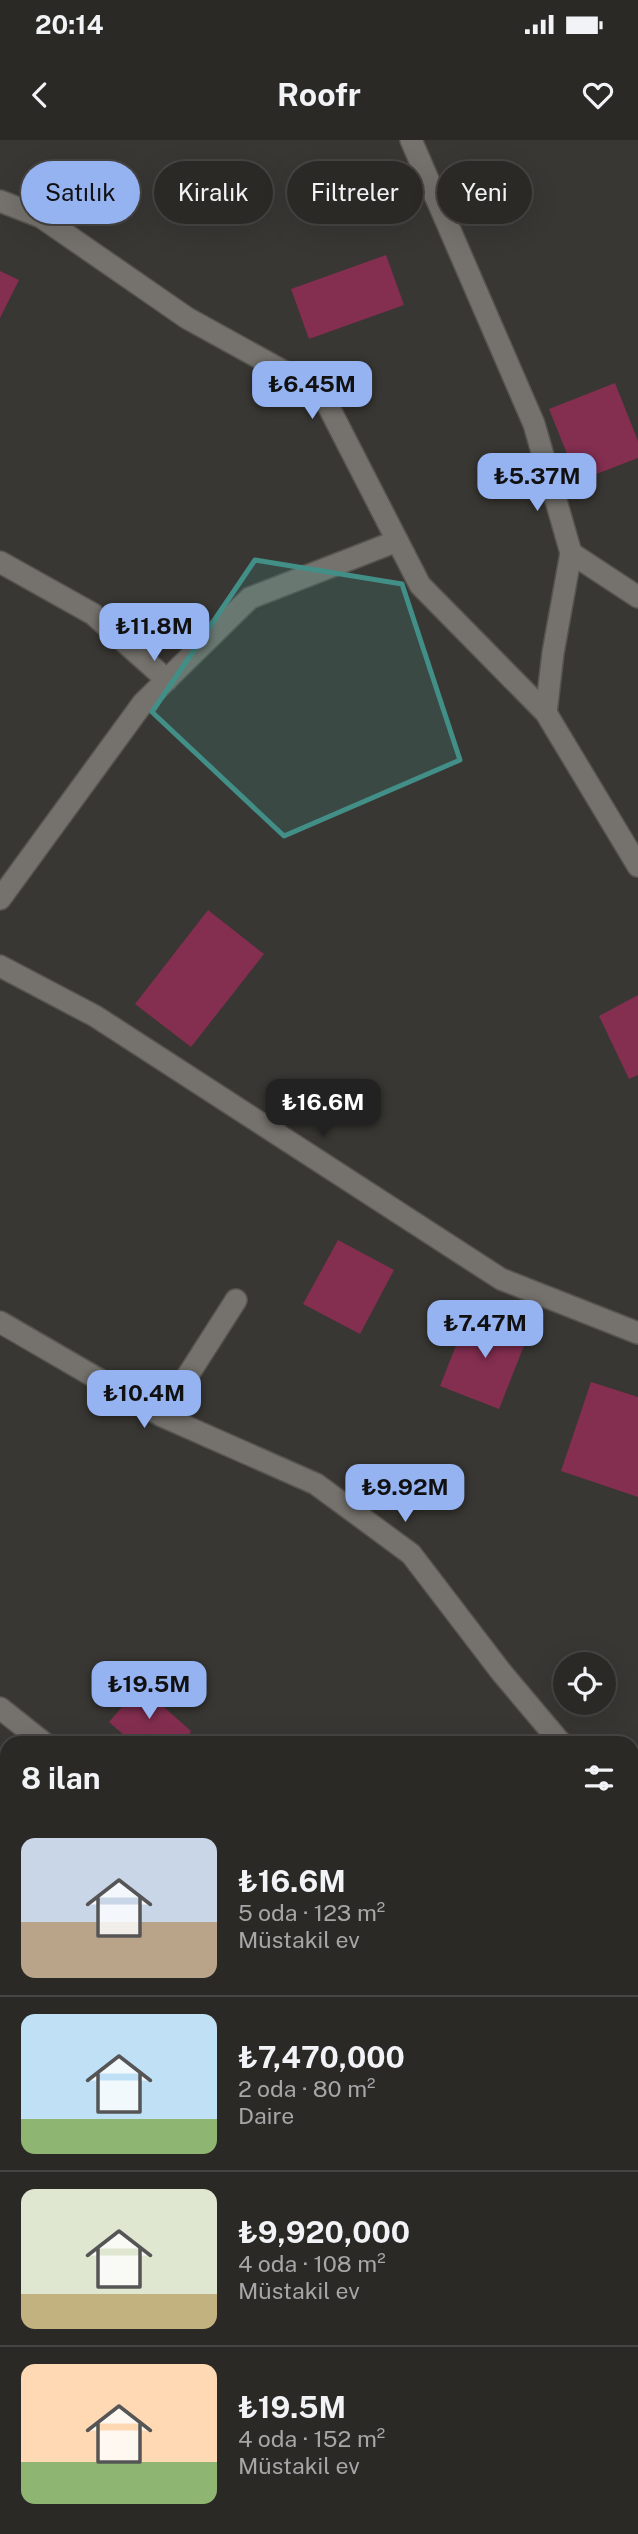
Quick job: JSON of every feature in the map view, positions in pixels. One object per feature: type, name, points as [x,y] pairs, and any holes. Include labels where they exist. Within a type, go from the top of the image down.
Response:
[{"type":"street","points":[[411,140],[534,424],[571,553],[553,653],[546,713]]},
{"type":"street","points":[[0,201],[41,217],[187,318],[321,392],[420,585],[546,713],[638,866]]},
{"type":"street","points":[[0,899],[144,702],[250,598],[397,541]]},
{"type":"street","points":[[571,553],[638,597]]},
{"type":"street","points":[[0,562],[93,614],[167,680]]},
{"type":"street","points":[[0,966],[95,1016],[501,1279],[638,1333]]},
{"type":"street","points":[[162,1416],[236,1300]]},
{"type":"street","points":[[0,1322],[162,1416],[316,1484],[411,1555],[502,1673],[555,1736]]},
{"type":"street","points":[[0,1708],[35,1736]]},
{"type":"highlighted area","points":[[255,560],[402,584],[460,760],[284,836],[152,712]]},
{"type":"building","points":[[386,255],[404,305],[309,339],[291,289]]},
{"type":"building","points":[[0,271],[19,280],[0,318]]},
{"type":"building","points":[[615,383],[638,441],[638,458],[578,481],[549,409]]},
{"type":"building","points":[[208,910],[264,954],[191,1047],[135,1004]]},
{"type":"building","points":[[638,995],[638,1075],[629,1079],[599,1016]]},
{"type":"building","points":[[338,1240],[394,1270],[360,1334],[303,1304]]},
{"type":"building","points":[[470,1310],[529,1333],[499,1409],[440,1386]]},
{"type":"building","points":[[591,1382],[638,1397],[638,1497],[561,1471]]},
{"type":"building","points":[[140,1686],[191,1731],[189,1736],[125,1736],[109,1722]]}]
